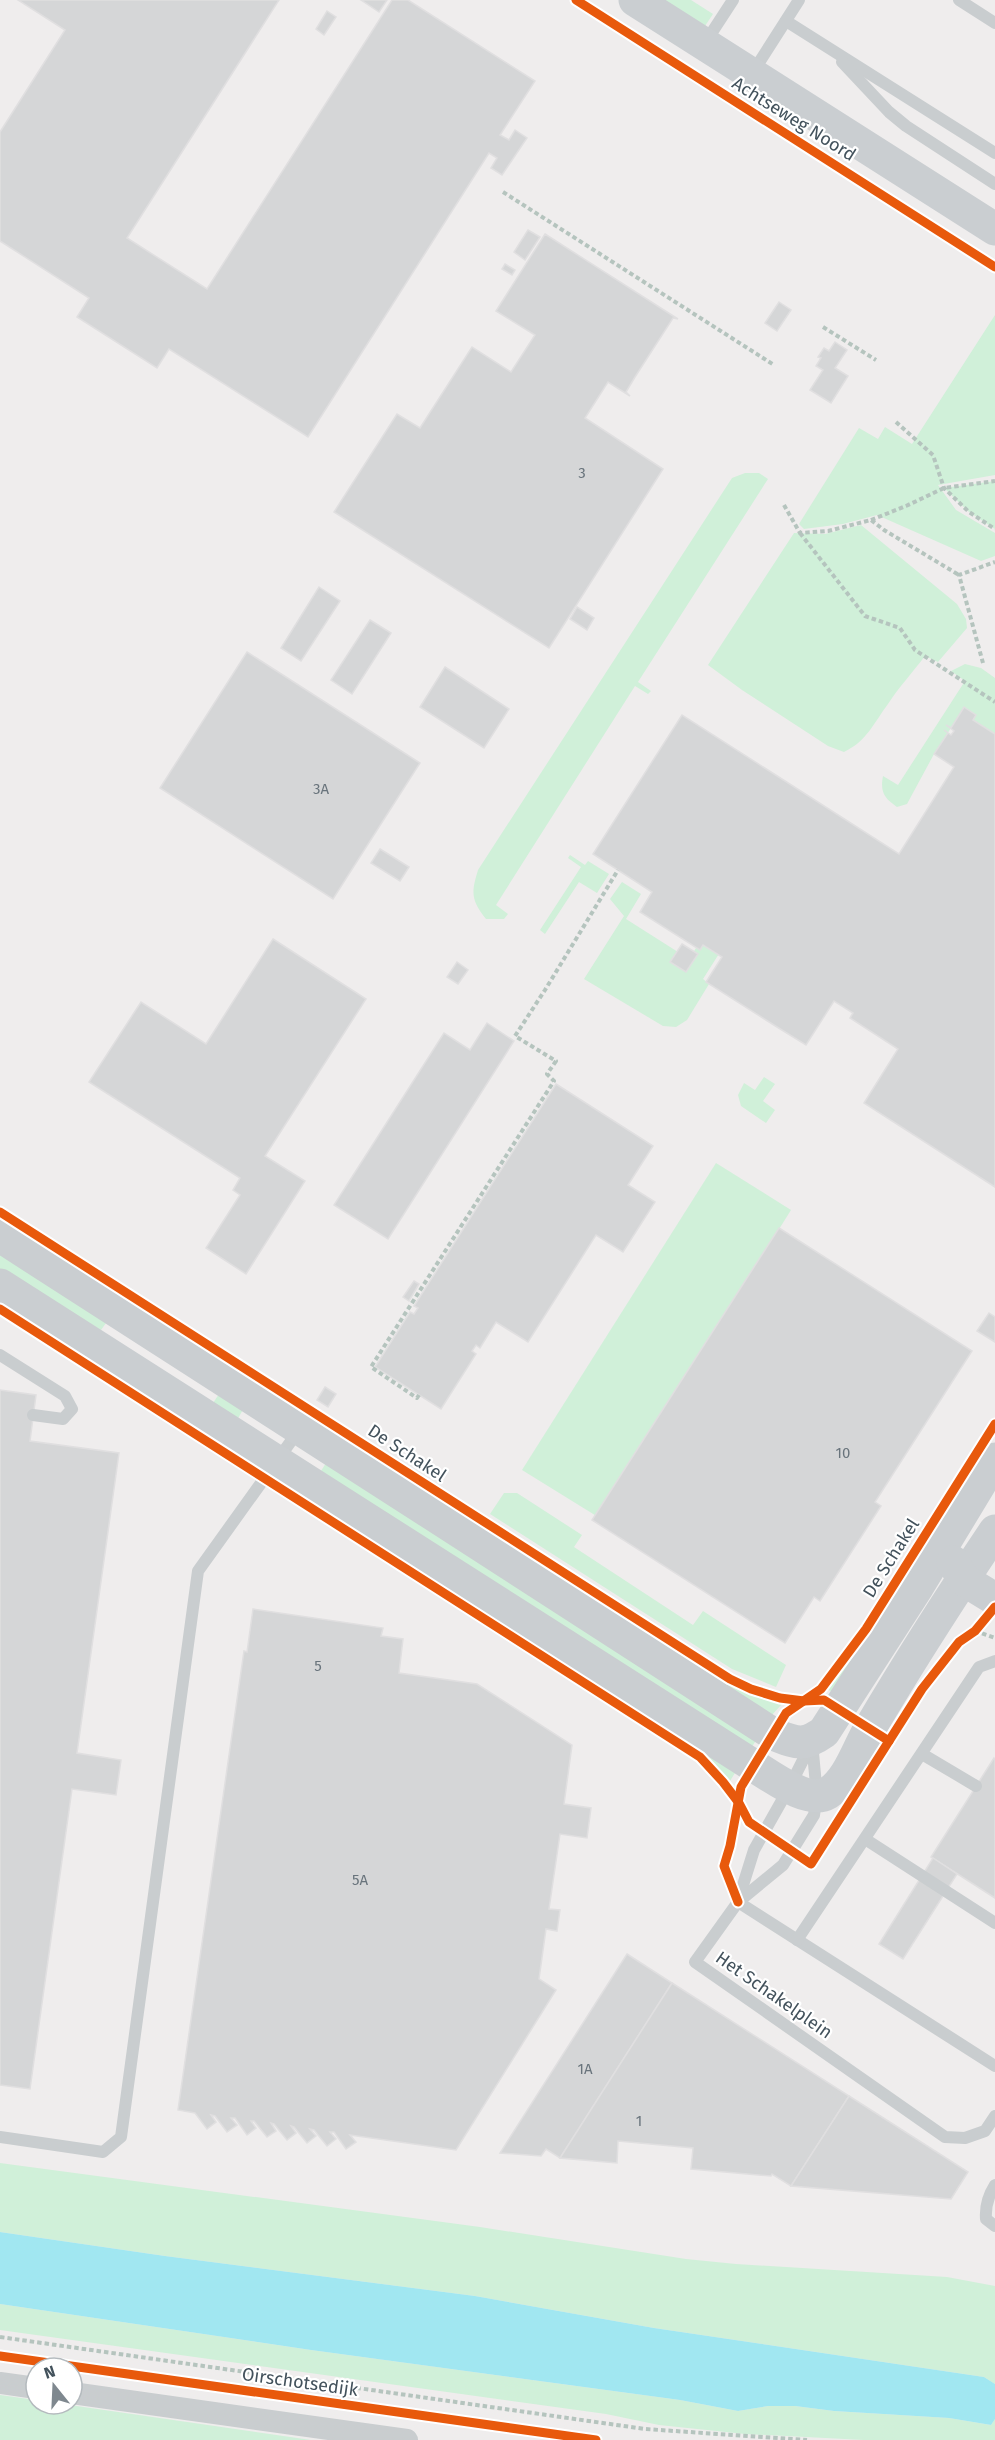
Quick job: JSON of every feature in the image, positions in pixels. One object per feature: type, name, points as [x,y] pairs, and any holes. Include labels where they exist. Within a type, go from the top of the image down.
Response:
[{"type":"street","name":"Achtseweg Noord","points":[[635,0],[995,229]]},
{"type":"street","name":"De Schakel","points":[[0,1236],[301,1427],[773,1734],[794,1742],[812,1741],[824,1732],[943,1545],[978,1498],[995,1459]]},
{"type":"street","points":[[0,1285],[276,1462],[803,1792]]},
{"type":"street","name":"De Schakel","points":[[943,1545],[992,1543]]},
{"type":"street","name":"De Schakel","points":[[803,1792],[827,1794],[841,1780],[869,1729],[964,1580],[992,1543]]},
{"type":"street","name":"De Schakel","points":[[943,1545],[964,1580],[980,1623]]},
{"type":"street","points":[[0,2383],[24,2386]]},
{"type":"street","points":[[84,2395],[407,2440]]},
{"type":"lane","points":[[704,44],[733,0]]},
{"type":"lane","points":[[751,74],[799,0]]},
{"type":"lane","points":[[959,0],[995,23]]},
{"type":"lane","points":[[786,21],[995,153]]},
{"type":"lane","points":[[831,50],[870,93],[906,126],[995,184]]},
{"type":"lane","points":[[0,1355],[65,1396],[72,1409],[63,1419],[33,1415]]},
{"type":"lane","points":[[0,2138],[103,2152],[121,2138],[198,1571],[301,1427]]},
{"type":"lane","points":[[797,1940],[980,1667],[995,1661]]},
{"type":"lane","name":"De Schakel","points":[[738,1902],[754,1850],[803,1792],[812,1741]]},
{"type":"lane","name":"De Schakel","points":[[738,1902],[783,1865],[814,1815],[803,1792],[812,1741]]},
{"type":"lane","points":[[922,1754],[976,1786]]},
{"type":"lane","points":[[865,1839],[995,1923]]},
{"type":"lane","points":[[738,1902],[995,2066]]},
{"type":"lane","name":"Het Schakelplein","points":[[738,1902],[695,1962],[945,2137],[965,2138],[985,2132],[995,2116]]},
{"type":"lane","points":[[995,2185],[989,2194],[986,2219],[995,2226]]},
{"type":"path","points":[[503,192],[774,365]]},
{"type":"path","points":[[823,327],[876,360]]},
{"type":"path","points":[[896,422],[933,455],[944,488],[969,512],[995,529]]},
{"type":"path","points":[[800,533],[828,531],[871,520],[906,507],[944,488],[995,481]]},
{"type":"path","points":[[784,505],[800,533],[865,616],[900,628],[915,650],[995,702]]},
{"type":"path","points":[[871,520],[959,575],[983,663]]},
{"type":"path","points":[[959,575],[995,562]]},
{"type":"path","points":[[419,1395],[417,1398],[371,1367],[554,1081],[547,1074],[556,1061],[515,1036],[618,870]]},
{"type":"path","points":[[980,1623],[995,1638]]},
{"type":"path","points":[[0,2337],[645,2429],[807,2440]]},
{"type":"green space","points":[[657,0],[691,0],[713,14],[705,26]]},
{"type":"green space","points":[[995,315],[995,475],[938,485],[956,510],[995,533],[995,556],[981,561],[877,515],[843,524],[804,529],[799,524],[859,428],[878,439],[885,427],[912,444]]},
{"type":"green space","points":[[745,473],[759,473],[768,479],[638,682],[651,691],[648,694],[635,686],[496,905],[508,914],[504,919],[486,919],[477,907],[474,896],[478,870],[732,478]]},
{"type":"green space","points":[[995,481],[995,529],[969,512],[944,488]]},
{"type":"green space","points":[[861,525],[957,604],[966,619],[967,628],[938,662],[925,656],[864,737],[844,752],[828,746],[708,665],[794,533],[825,534]]},
{"type":"green space","points":[[965,664],[981,668],[995,678],[995,734],[973,720],[976,715],[964,708],[934,754],[907,804],[897,807],[884,794],[883,776],[898,785],[965,681],[951,671]]},
{"type":"green space","points":[[570,855],[585,865],[588,861],[609,874],[597,893],[579,882],[545,934],[540,930],[581,867],[568,858]]},
{"type":"green space","points":[[622,882],[641,894],[626,919],[689,959],[703,937],[722,949],[703,979],[709,984],[687,1020],[676,1027],[663,1026],[584,979],[624,916],[610,899]]},
{"type":"green space","points":[[764,1077],[775,1084],[763,1101],[775,1110],[766,1123],[741,1106],[738,1095],[744,1083],[755,1090]]},
{"type":"green space","points":[[716,1163],[791,1210],[598,1517],[522,1470]]},
{"type":"green space","points":[[0,1249],[106,1323],[101,1330],[0,1271]]},
{"type":"green space","points":[[221,1391],[245,1406],[236,1422],[211,1406]]},
{"type":"green space","points":[[326,1463],[760,1734],[750,1750],[321,1471]]},
{"type":"green space","points":[[504,1493],[517,1493],[582,1535],[574,1547],[693,1625],[703,1611],[786,1665],[776,1687],[732,1669],[490,1514]]},
{"type":"green space","points":[[490,1530],[727,1682],[782,1704],[771,1716],[488,1535]]},
{"type":"green space","points":[[863,1641],[836,1694],[825,1688],[844,1668]]},
{"type":"green space","points":[[702,1745],[738,1768],[730,1781],[709,1759],[693,1748]]},
{"type":"green space","points":[[0,2163],[480,2227],[686,2259],[947,2277],[995,2286],[995,2384],[984,2377],[654,2328],[475,2296],[0,2232]]},
{"type":"green space","points":[[0,2304],[311,2350],[680,2400],[738,2411],[768,2406],[795,2406],[834,2411],[949,2418],[991,2425],[995,2419],[995,2440],[864,2440],[745,2434],[659,2425],[606,2414],[0,2330]]},
{"type":"green space","points":[[0,2395],[24,2398],[24,2416],[84,2416],[84,2407],[311,2440],[0,2440]]},
{"type":"water","points":[[0,2232],[475,2296],[654,2328],[984,2377],[995,2384],[995,2419],[991,2425],[949,2418],[834,2411],[795,2406],[768,2406],[738,2411],[680,2400],[311,2350],[0,2304]]},
{"type":"building","points":[[18,0],[279,0],[127,238],[207,289],[392,0],[408,0],[535,81],[500,135],[509,140],[515,130],[527,138],[502,175],[491,168],[497,158],[489,153],[308,437],[169,349],[157,368],[77,317],[89,298],[0,241],[0,132],[65,30]]},
{"type":"building","points":[[361,0],[387,0],[379,12]]},
{"type":"building","points":[[327,11],[336,17],[324,35],[316,29]]},
{"type":"building","points":[[528,230],[540,237],[525,260],[514,252]]},
{"type":"building","points":[[545,234],[678,319],[673,318],[635,377],[626,392],[630,396],[608,382],[585,418],[663,469],[549,648],[334,512],[397,414],[420,428],[472,347],[511,372],[535,335],[496,311]]},
{"type":"building","points":[[505,264],[515,270],[512,275],[502,269]]},
{"type":"building","points":[[779,302],[791,310],[777,331],[765,323]]},
{"type":"building","points":[[835,342],[847,350],[835,368],[848,376],[831,403],[810,390],[823,370],[816,366],[821,358],[818,357],[824,348],[829,351]]},
{"type":"building","points":[[319,587],[340,601],[301,661],[281,648]]},
{"type":"building","points":[[577,607],[594,618],[587,630],[570,619]]},
{"type":"building","points":[[370,620],[391,633],[352,694],[331,680]]},
{"type":"building","points":[[247,652],[420,763],[333,899],[160,788]]},
{"type":"building","points":[[445,667],[509,709],[484,748],[420,707]]},
{"type":"building","points":[[964,707],[976,715],[973,720],[995,734],[995,1187],[864,1103],[898,1049],[850,1018],[853,1013],[834,1001],[806,1045],[706,982],[722,957],[703,945],[700,950],[640,912],[652,892],[593,854],[682,715],[899,854],[954,767],[934,754],[948,733],[944,730],[951,735],[954,731],[946,725],[951,728]]},
{"type":"building","points":[[380,849],[409,867],[400,881],[371,863]]},
{"type":"building","points":[[273,939],[366,999],[265,1156],[305,1181],[246,1274],[206,1248],[240,1195],[233,1190],[240,1178],[89,1082],[141,1002],[206,1044]]},
{"type":"building","points":[[682,944],[698,954],[686,972],[670,962]]},
{"type":"building","points":[[457,962],[468,970],[458,984],[447,977]]},
{"type":"building","points":[[487,1023],[514,1041],[388,1239],[334,1205],[444,1033],[470,1050]]},
{"type":"building","points":[[556,1084],[653,1146],[628,1185],[655,1202],[623,1252],[596,1235],[528,1342],[496,1322],[480,1348],[476,1345],[472,1351],[476,1354],[441,1409],[375,1367],[410,1312],[414,1314],[418,1308],[414,1306]]},
{"type":"building","points":[[779,1228],[972,1351],[875,1502],[881,1506],[820,1601],[814,1597],[785,1643],[592,1520]]},
{"type":"building","points":[[414,1281],[419,1284],[409,1301],[403,1297]]},
{"type":"building","points":[[989,1313],[995,1317],[995,1342],[977,1331]]},
{"type":"building","points":[[325,1387],[336,1394],[328,1407],[317,1400]]},
{"type":"building","points":[[0,1390],[36,1395],[30,1441],[119,1453],[77,1753],[121,1760],[116,1795],[72,1789],[30,2089],[0,2085]]},
{"type":"building","points":[[253,1609],[383,1628],[381,1636],[403,1639],[399,1673],[477,1684],[572,1745],[564,1804],[591,1808],[587,1838],[560,1834],[549,1909],[560,1910],[557,1931],[546,1929],[539,1979],[556,1990],[456,2150],[350,2135],[356,2142],[346,2149],[334,2132],[330,2132],[336,2139],[327,2146],[314,2130],[310,2129],[316,2136],[307,2143],[291,2126],[296,2133],[287,2140],[271,2123],[276,2131],[267,2137],[254,2121],[251,2121],[256,2128],[247,2135],[235,2118],[231,2118],[237,2125],[227,2132],[215,2116],[211,2115],[216,2122],[207,2129],[195,2113],[178,2110],[244,1651],[247,1652]]},
{"type":"building","points":[[995,1759],[995,1898],[931,1857]]},
{"type":"building","points":[[933,1858],[957,1874],[903,1959],[879,1944]]},
{"type":"building","points":[[627,1954],[672,1983],[560,2158],[546,2149],[541,2156],[500,2153]]},
{"type":"building","points":[[672,1983],[849,2096],[791,2186],[772,2174],[771,2176],[691,2169],[693,2148],[618,2141],[617,2163],[560,2158]]},
{"type":"building","points":[[849,2096],[968,2172],[951,2199],[791,2186]]},
{"type":"cycle path","points":[[576,0],[995,267]]},
{"type":"cycle path","points":[[0,1212],[730,1679],[751,1689],[780,1698],[804,1701],[824,1700],[889,1741]]},
{"type":"cycle path","points":[[0,1309],[700,1757],[739,1803],[749,1822],[811,1864],[922,1689],[959,1642],[975,1631],[995,1607]]},
{"type":"cycle path","points":[[738,1902],[724,1866],[741,1787],[786,1713],[821,1689],[866,1629],[995,1424]]},
{"type":"cycle path","name":"Oirschotsedijk","points":[[0,2356],[596,2440]]}]
